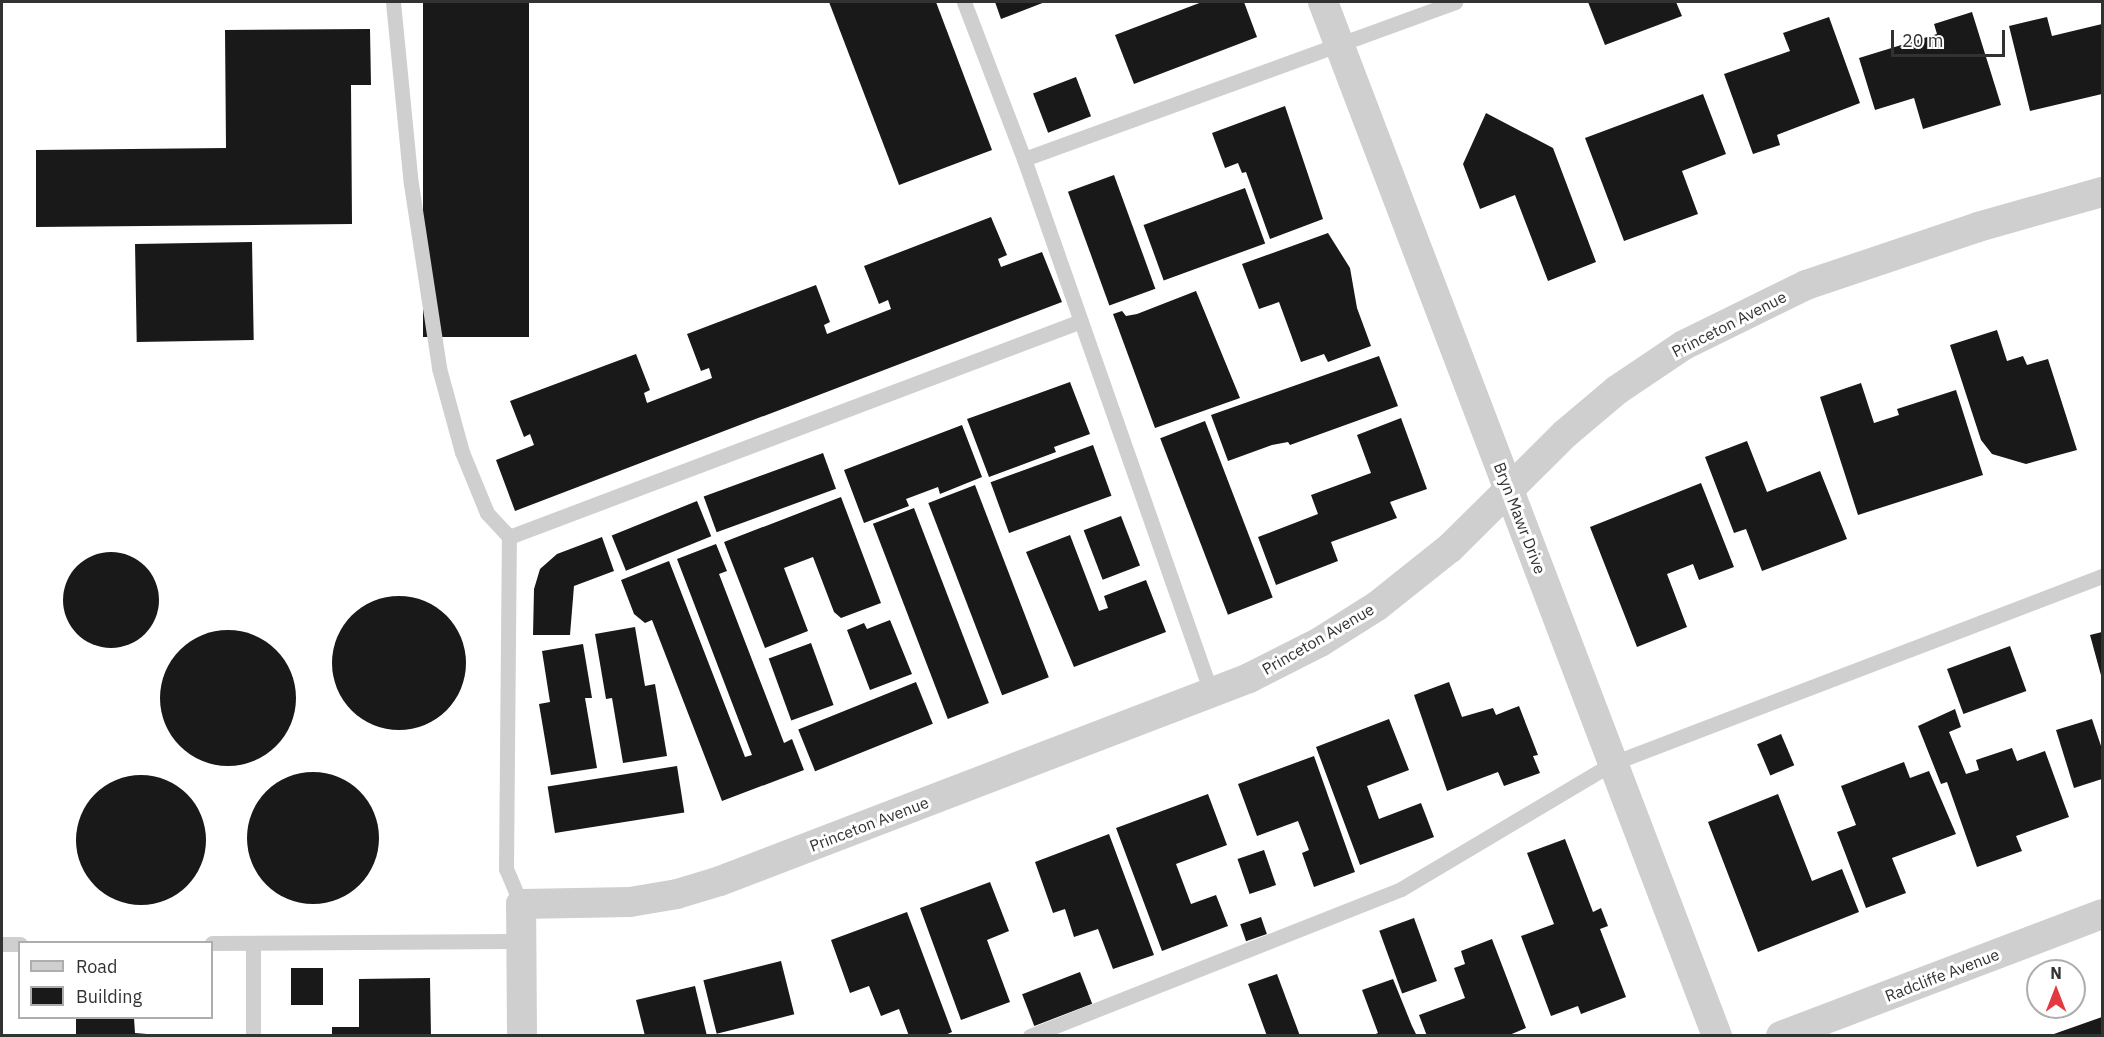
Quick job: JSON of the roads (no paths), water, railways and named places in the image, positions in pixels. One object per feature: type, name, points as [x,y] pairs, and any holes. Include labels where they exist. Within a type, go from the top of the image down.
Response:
[{"type":"street","name":"Bryn Mawr Drive","points":[[1323,2],[1717,1035]]},
{"type":"street","name":"Princeton Avenue","points":[[521,904],[630,902],[688,891],[1211,693],[1320,642],[1377,606],[1450,548],[1566,433],[1617,390],[1684,345],[1755,307],[1806,285],[1978,227],[2103,192]]},
{"type":"street","points":[[521,904],[522,1035]]},
{"type":"street","name":"Radcliffe Avenue","points":[[1781,1035],[2103,914]]},
{"type":"lane","points":[[393,2],[411,184],[439,368],[474,483],[487,513],[509,537],[506,869],[521,904]]},
{"type":"lane","points":[[964,2],[1024,159],[1211,693]]},
{"type":"lane","points":[[1024,159],[1455,2]]},
{"type":"lane","points":[[509,537],[1081,321]]},
{"type":"lane","points":[[1030,1035],[1401,890],[1613,763],[2103,576]]},
{"type":"lane","points":[[213,944],[522,941]]},
{"type":"lane","points":[[252,943],[253,1035]]},
{"type":"lane","points":[[2,944],[18,944]]}]
